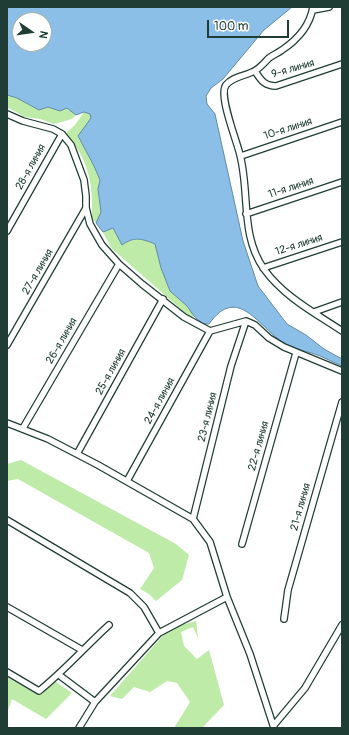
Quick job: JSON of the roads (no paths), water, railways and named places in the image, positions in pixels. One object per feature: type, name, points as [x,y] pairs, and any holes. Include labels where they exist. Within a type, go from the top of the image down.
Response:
[{"type":"street","points":[[329,7],[313,8],[306,26],[298,36],[283,50],[270,58],[255,71],[231,80],[225,85],[223,93],[241,156],[245,186],[247,226],[252,246],[263,268],[273,280],[290,296],[342,331]]},
{"type":"street","name":"9-я линия","points":[[255,71],[262,82],[269,86],[276,86],[342,64]]},
{"type":"street","points":[[7,114],[23,121],[53,129],[62,134],[71,145],[84,180],[86,208],[90,224],[102,245],[119,264],[184,317],[210,331],[246,321],[255,325],[269,338],[296,353],[311,357],[342,370]]},
{"type":"street","name":"10-я линия","points":[[241,156],[342,122]]},
{"type":"street","name":"28-я линия","points":[[7,231],[62,134]]},
{"type":"street","name":"11-я линия","points":[[246,214],[342,182]]},
{"type":"street","name":"27-я линия","points":[[7,345],[86,208]]},
{"type":"street","name":"12-я линия","points":[[263,268],[342,242]]},
{"type":"street","name":"26-я линия","points":[[23,428],[119,264]]},
{"type":"street","name":"25-я линия","points":[[77,454],[163,299]]},
{"type":"street","points":[[314,312],[342,302]]},
{"type":"street","name":"23-я линия","points":[[193,519],[231,366],[246,321]]},
{"type":"street","name":"24-я линия","points":[[128,481],[210,331]]},
{"type":"street","name":"22-я линия","points":[[242,544],[296,353]]},
{"type":"street","name":"21-я линия","points":[[284,619],[288,590],[342,402]]},
{"type":"street","points":[[7,423],[23,428],[77,454],[128,481],[193,519],[210,542],[227,597],[250,654],[274,726]]},
{"type":"street","points":[[7,520],[130,593],[144,607],[159,633]]},
{"type":"street","points":[[79,728],[95,702],[159,633],[227,597]]},
{"type":"street","points":[[7,607],[82,650]]},
{"type":"street","points":[[7,672],[39,691],[59,675],[82,650],[109,625]]},
{"type":"street","points":[[274,726],[305,688],[342,625]]},
{"type":"street","points":[[59,675],[95,702]]},
{"type":"water","points":[[7,7],[292,7],[264,30],[223,79],[211,88],[206,96],[207,104],[215,114],[243,241],[258,286],[287,324],[306,335],[324,349],[342,359],[342,366],[320,356],[285,344],[257,320],[239,308],[229,308],[220,312],[209,324],[203,324],[194,316],[187,306],[170,291],[161,268],[155,244],[135,239],[122,245],[113,228],[103,232],[96,223],[101,212],[98,189],[100,180],[78,136],[91,118],[90,114],[84,112],[76,115],[67,108],[60,111],[48,107],[39,110],[17,98],[7,95]]}]
